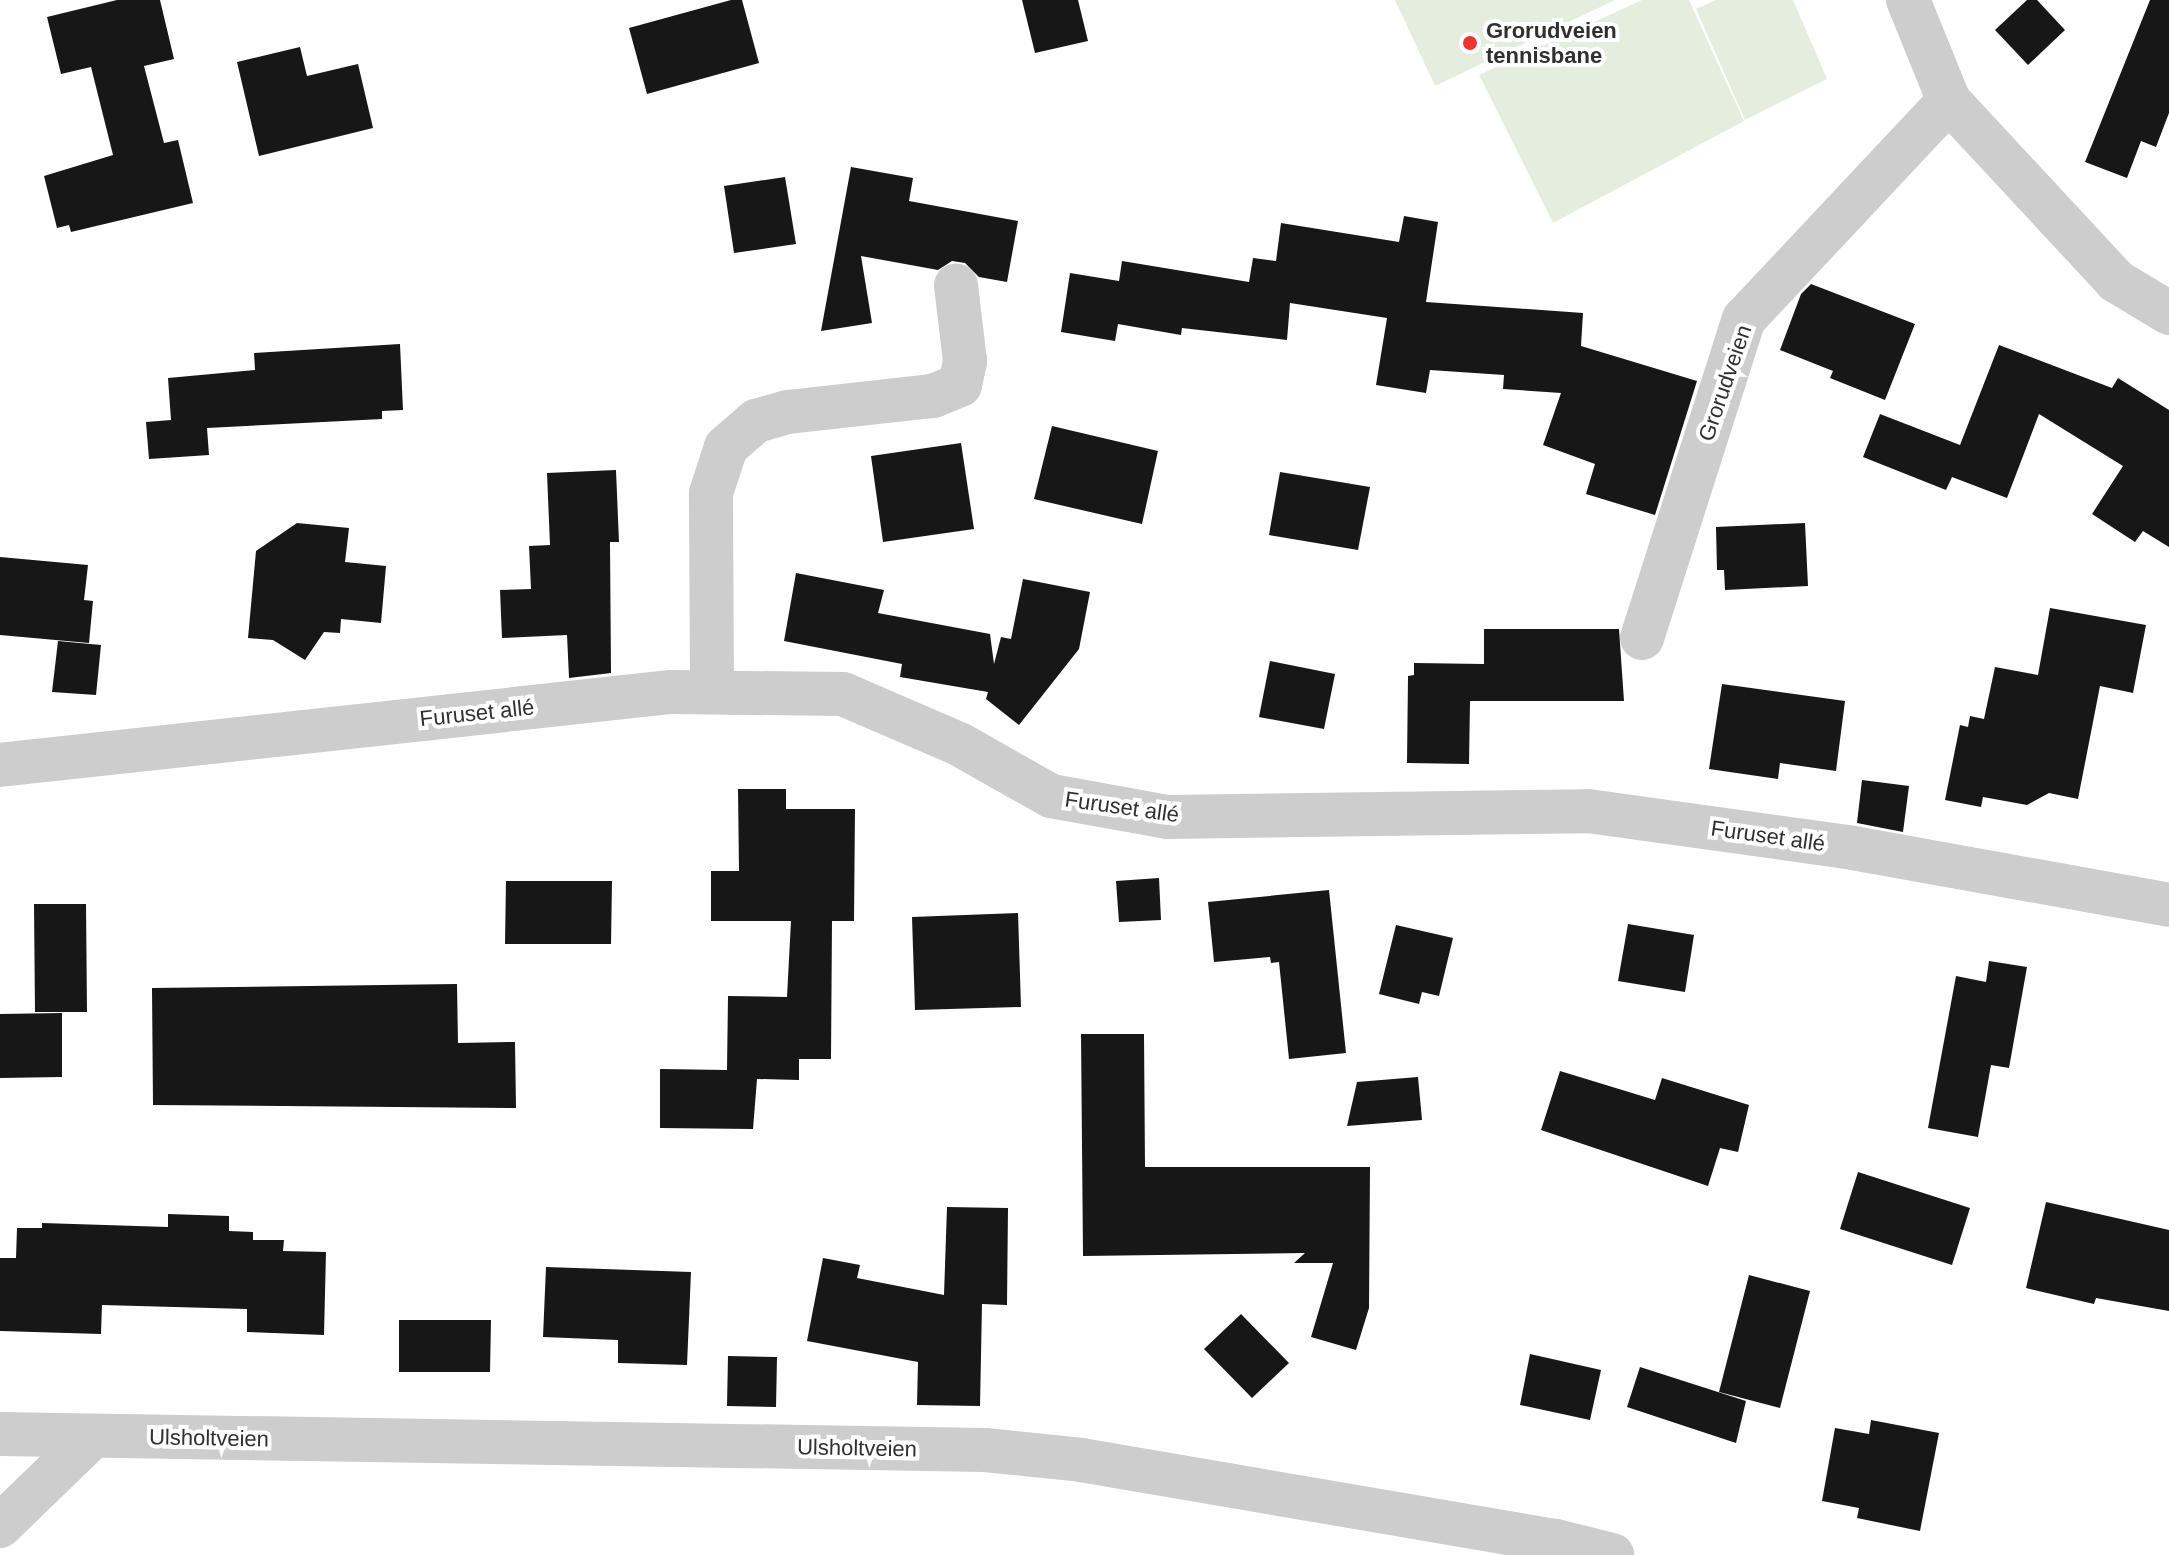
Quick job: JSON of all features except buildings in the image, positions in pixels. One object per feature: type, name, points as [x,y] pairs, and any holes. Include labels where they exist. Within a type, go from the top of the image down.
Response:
[{"type":"street","points":[[1908,0],[1949,101],[2116,281],[2169,313]]},
{"type":"street","name":"Grorudveien","points":[[1642,638],[1744,319],[1949,101]]},
{"type":"street","points":[[712,692],[711,493],[726,447],[756,421],[788,412],[933,396],[960,385],[965,361],[956,286]]},
{"type":"street","name":"Furuset allé","points":[[0,765],[671,692],[843,694],[959,744],[1051,796],[1168,817],[1588,811],[1853,848],[2169,905]]},
{"type":"street","name":"Ulsholtveien","points":[[0,1434],[985,1450],[1081,1460],[1599,1553]]},
{"type":"street","points":[[0,1526],[93,1436]]},
{"type":"green space","name":"Grorudveien tennisbane","points":[[1395,0],[1615,0],[1435,86]]},
{"type":"green space","points":[[1642,0],[1689,0],[1744,121],[1553,223],[1479,75]]},
{"type":"green space","points":[[1716,0],[1793,0],[1827,79],[1745,120],[1696,9]]},
{"type":"place","name":"Grorudveien tennisbane","points":[[1470,43]]}]
